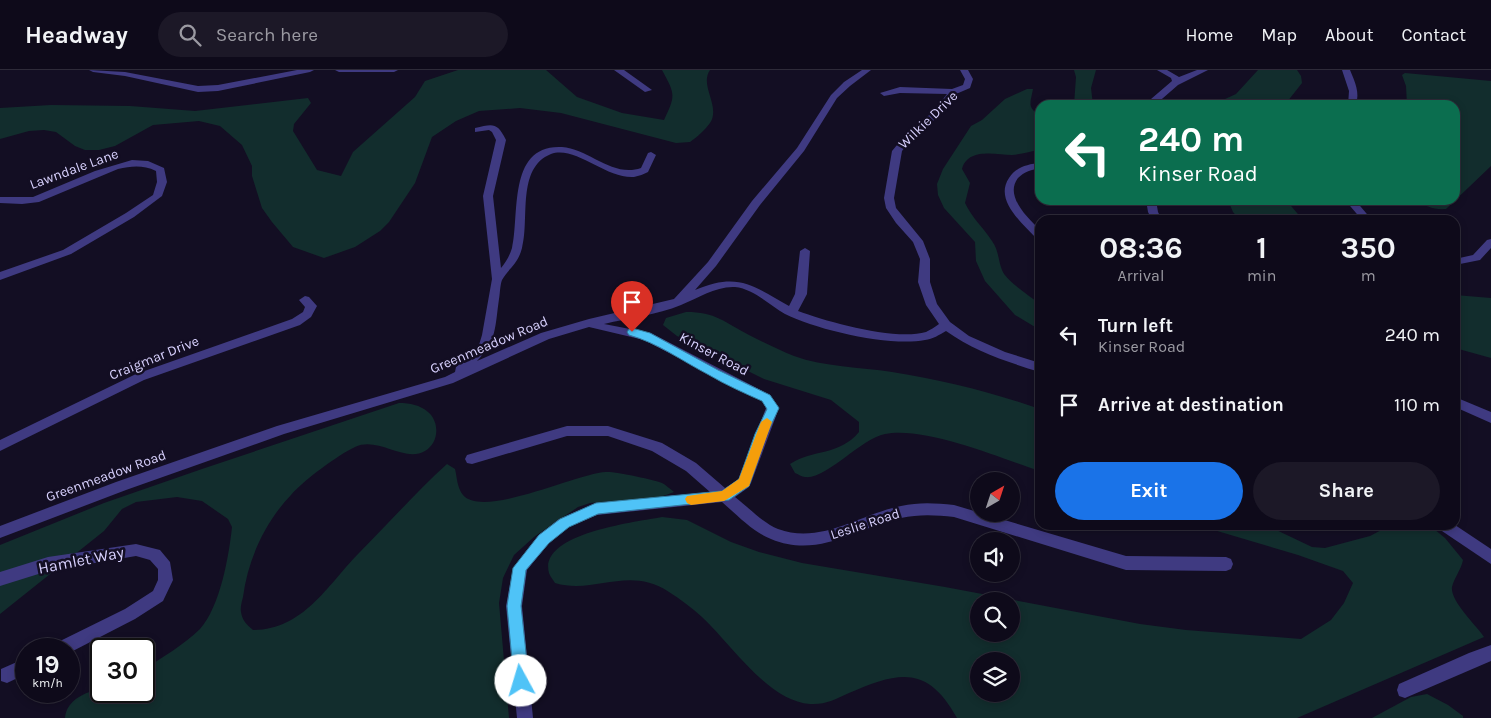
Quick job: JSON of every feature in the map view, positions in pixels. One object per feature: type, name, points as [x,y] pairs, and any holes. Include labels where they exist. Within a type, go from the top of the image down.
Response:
[{"type":"street","points":[[93,70],[125,74],[198,89],[218,88],[310,70]]},
{"type":"street","points":[[339,70],[394,70]]},
{"type":"street","points":[[618,70],[648,90]]},
{"type":"street","points":[[678,302],[712,264],[756,203],[801,149],[834,97],[847,84],[867,70]]},
{"type":"street","name":"Wilkie Drive","points":[[964,70],[969,79],[967,86],[953,92],[936,114],[910,135],[897,151],[889,198],[894,213],[918,241],[924,259],[924,282],[932,305],[946,325],[966,339],[992,351],[1035,366]]},
{"type":"street","points":[[1155,100],[1176,82],[1204,70]]},
{"type":"street","points":[[1346,70],[1354,90],[1354,100]]},
{"type":"street","points":[[1169,71],[1176,82]]},
{"type":"street","points":[[884,92],[900,90],[953,92]]},
{"type":"street","points":[[449,380],[484,347],[488,335],[497,279],[488,196],[501,140],[496,130],[490,127],[478,130]]},
{"type":"street","points":[[497,279],[508,269],[517,246],[524,179],[528,167],[538,158],[551,151],[576,154],[631,175],[645,170],[651,155]]},
{"type":"street","name":"Lawndale Lane","points":[[0,200],[34,200],[127,164],[144,162],[161,170],[162,182],[157,196],[130,215],[67,252],[0,276]]},
{"type":"street","points":[[1035,166],[1030,166],[1017,174],[1009,184],[1008,191],[1017,210],[1035,230]]},
{"type":"street","points":[[1354,205],[1363,215]]},
{"type":"street","points":[[1460,261],[1476,258],[1491,242]]},
{"type":"street","points":[[792,312],[801,294],[805,251]]},
{"type":"street","name":"Greenmeadow Road","points":[[0,532],[121,486],[282,430],[449,380],[500,354],[545,336],[589,323],[678,302],[726,283],[740,284],[758,291],[792,312],[822,323],[904,338],[928,335],[946,325]]},
{"type":"street","name":"Craigmar Drive","points":[[0,446],[140,376],[296,322],[307,314],[311,306],[305,300]]},
{"type":"street","name":"Kinser Road","points":[[589,323],[604,328],[646,336],[714,373],[766,398],[773,408],[761,434],[744,483],[724,496]]},
{"type":"street","points":[[1460,404],[1491,418]]},
{"type":"street","name":"Leslie Road","points":[[472,459],[567,431],[608,431],[657,448],[691,467],[748,516],[774,534],[798,539],[830,537],[899,512],[925,508],[954,511],[1126,563],[1226,564]]},
{"type":"street","points":[[525,718],[514,606],[520,568],[544,539],[564,523],[596,509],[724,496]]},
{"type":"street","points":[[1451,530],[1491,557]]},
{"type":"street","name":"Hamlet Way","points":[[0,579],[48,564],[136,550],[155,555],[164,567],[166,580],[158,596],[130,614],[80,639]]},
{"type":"street","points":[[1405,690],[1475,658],[1491,653]]},
{"type":"street","points":[[7,675],[15,671]]},
{"type":"green space","points":[[458,70],[546,70],[577,97],[622,113],[664,120],[671,105],[672,90],[662,70],[710,70],[707,76],[707,83],[713,116],[706,128],[690,142],[676,143],[561,113],[520,108],[479,111],[456,121],[432,137],[415,183],[389,222],[380,231],[355,247],[324,258],[293,247],[272,222],[262,208],[252,176],[252,166],[242,145],[220,126],[199,121],[153,125],[115,146],[99,150],[85,150],[75,146],[56,132],[44,130],[29,131],[0,139],[0,108],[51,105],[130,106],[195,111],[308,98],[311,103],[294,124],[293,131],[317,170],[341,176],[353,152],[415,97],[425,81]]},
{"type":"green space","points":[[1074,70],[1096,70],[1091,88],[1092,100],[1074,100],[1076,77]]},
{"type":"green space","points":[[1258,70],[1297,70],[1301,76],[1302,83],[1289,100],[1223,100],[1236,94]]},
{"type":"green space","points":[[1405,73],[1491,81],[1491,166],[1460,196],[1460,100],[1407,100],[1406,86],[1402,75]]},
{"type":"green space","points":[[1027,89],[1033,89],[1030,104],[1035,111],[1035,150],[1012,155],[984,154],[970,158],[965,162],[962,169],[970,183],[965,203],[994,245],[1004,274],[1035,300],[1035,327],[1015,315],[985,281],[976,261],[975,242],[944,208],[938,195],[937,184],[943,169],[971,126],[982,120],[1005,99]]},
{"type":"green space","points":[[1230,205],[1290,205],[1299,215],[1236,215]]},
{"type":"green space","points":[[1425,205],[1450,205],[1446,209]]},
{"type":"green space","points":[[1460,295],[1491,298],[1491,358],[1460,349]]},
{"type":"green space","points":[[686,312],[705,314],[726,322],[771,346],[806,360],[930,379],[967,387],[1035,407],[1035,469],[984,451],[941,439],[902,433],[885,434],[875,437],[823,472],[813,476],[801,476],[795,473],[790,464],[799,459],[843,445],[859,432],[859,422],[831,400],[764,379],[677,336],[663,325],[666,318]]},
{"type":"green space","points":[[399,403],[418,406],[428,412],[435,421],[435,438],[430,447],[425,451],[417,454],[408,454],[373,445],[355,447],[304,482],[282,506],[273,517],[259,542],[245,583],[241,610],[244,620],[253,630],[271,628],[286,623],[313,604],[358,554],[447,464],[455,469],[458,486],[463,495],[474,501],[490,502],[510,499],[593,474],[606,472],[625,474],[658,482],[674,492],[647,502],[614,501],[590,503],[578,507],[534,537],[514,555],[503,578],[499,603],[509,718],[65,718],[66,711],[71,703],[80,703],[80,697],[90,692],[90,703],[155,703],[155,663],[194,635],[207,619],[213,608],[222,581],[229,552],[232,527],[228,519],[202,501],[177,497],[136,502],[122,509],[104,531],[0,614],[0,545],[104,503]]},
{"type":"green space","points":[[662,517],[687,520],[731,542],[759,552],[802,563],[971,592],[970,642],[1020,642],[1020,601],[1140,624],[1186,630],[1301,639],[1331,620],[1344,603],[1353,583],[1343,571],[1298,555],[1214,530],[1276,530],[1312,547],[1325,548],[1370,536],[1381,530],[1435,530],[1445,538],[1463,560],[1452,587],[1452,593],[1459,606],[1484,637],[1297,718],[957,718],[946,701],[935,689],[923,681],[911,677],[883,680],[821,704],[810,704],[794,701],[779,693],[751,670],[702,617],[669,592],[654,584],[625,580],[584,586],[555,583],[549,573],[550,559],[558,548],[573,539],[612,526]]},
{"type":"green space","points":[[1427,694],[1448,705],[1463,716],[1463,718],[1372,718],[1411,697]]},
{"type":"slow traffic","points":[[691,499],[724,496],[744,483],[767,422]]},
{"type":"route","points":[[521,681],[514,606],[520,568],[544,539],[564,523],[596,509],[724,496],[744,483],[761,434],[773,408],[766,398],[748,388],[714,373],[664,344],[632,332]]}]
